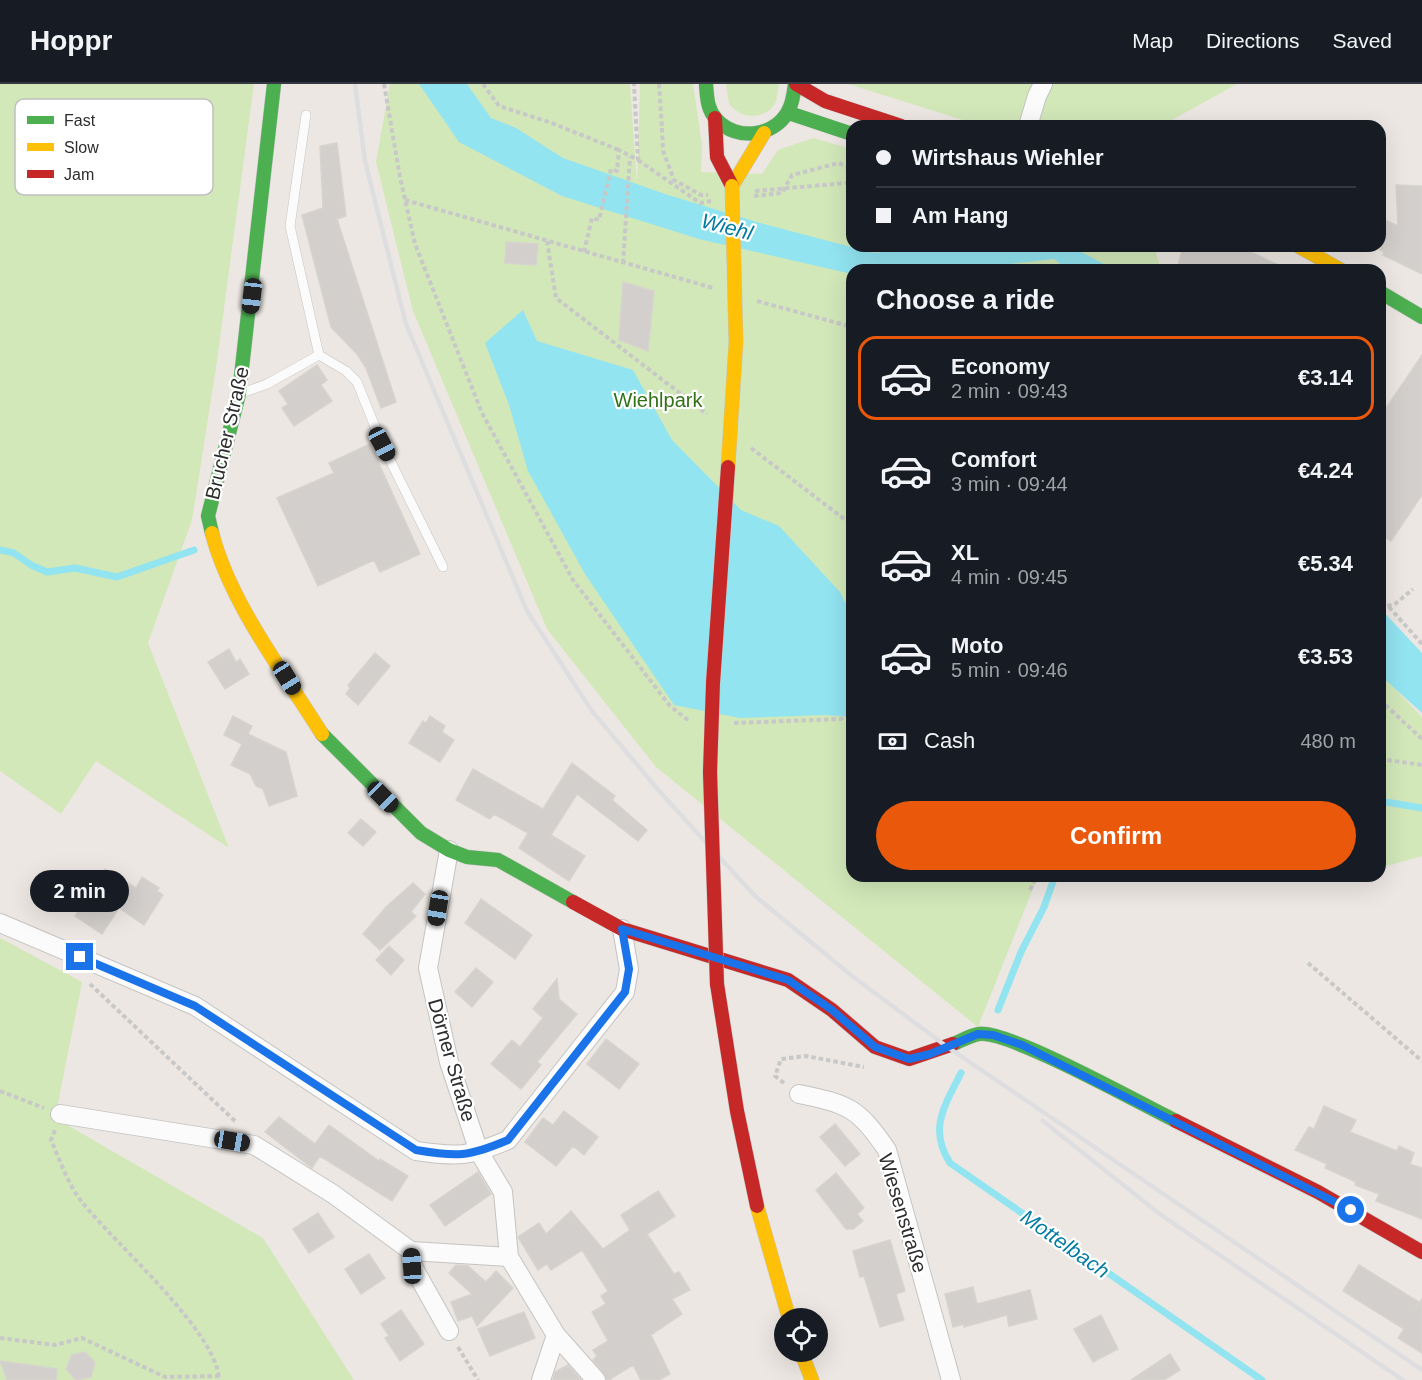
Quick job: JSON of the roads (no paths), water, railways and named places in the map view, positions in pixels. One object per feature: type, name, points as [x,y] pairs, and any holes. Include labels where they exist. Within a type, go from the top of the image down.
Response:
[{"type":"street","name":"Brucher Straße","points":[[274,84],[239,394],[208,516],[219,559],[251,619],[324,737],[421,833],[449,850],[467,857],[498,860],[622,929],[788,980],[832,1010],[875,1047],[909,1059],[930,1054],[978,1034],[993,1035],[1022,1045],[1318,1192],[1419,1252]]},
{"type":"street","points":[[706,84],[708,104],[715,118],[729,130],[746,135],[764,133],[782,122],[789,114],[794,99],[795,84],[825,101],[883,120]]},
{"type":"street","points":[[1030,120],[1043,84]]},
{"type":"street","points":[[789,114],[846,132]]},
{"type":"street","points":[[715,118],[717,157],[732,186],[736,342],[713,682],[710,772],[717,984],[730,1081],[749,1178],[786,1308]]},
{"type":"street","points":[[732,186],[764,133]]},
{"type":"street","points":[[1309,252],[1330,264]]},
{"type":"street","points":[[1386,296],[1422,317]]},
{"type":"street","name":"Dörner Straße","points":[[449,850],[428,968],[449,1062],[479,1152],[503,1192],[509,1257],[556,1335],[596,1380]]},
{"type":"street","points":[[0,923],[195,1006],[416,1150],[456,1157],[479,1152],[508,1140],[625,992],[629,969],[622,929]]},
{"type":"street","name":"Wiesenstraße","points":[[799,1094],[837,1101],[866,1119],[886,1150],[951,1380]]},
{"type":"street","points":[[60,1114],[254,1145],[333,1194],[411,1251],[509,1257]]},
{"type":"street","points":[[411,1251],[412,1266],[449,1330]]},
{"type":"street","points":[[541,1380],[556,1335]]},
{"type":"street","points":[[805,1362],[812,1380]]},
{"type":"lane","points":[[306,115],[290,226],[319,355],[346,371],[357,382],[382,444],[443,567]]},
{"type":"lane","points":[[239,394],[267,384],[319,355]]},
{"type":"water","name":"Wiehl","points":[[419,84],[467,84],[491,118],[516,128],[563,158],[665,194],[760,223],[846,246],[846,252],[1081,252],[1104,264],[1060,264],[1054,259],[1009,264],[846,264],[846,273],[699,239],[562,196],[459,142]]},
{"type":"water","points":[[523,310],[537,341],[633,370],[672,440],[741,510],[779,526],[840,592],[846,604],[846,717],[825,715],[740,718],[674,705],[585,574],[528,471],[509,405],[485,343]]},
{"type":"water","points":[[1386,614],[1422,653],[1422,713],[1386,680]]},
{"type":"waterway","points":[[0,550],[14,553],[31,565],[47,572],[75,568],[117,577],[194,550]]},
{"type":"waterway","points":[[1386,802],[1422,808]]},
{"type":"waterway","name":"Mottelbach","points":[[998,1010],[1053,882]]},
{"type":"waterway","name":"Mottelbach","points":[[961,1073],[941,1117],[940,1139],[950,1163],[1262,1380]]},
{"type":"railway","points":[[355,84],[365,161],[406,324],[527,611],[592,711],[660,792],[755,896],[852,976],[946,1046],[1422,1370]]},
{"type":"railway","points":[[1043,1121],[1161,1215],[1403,1380]]},
{"type":"park label","name":"Wiehlpark","points":[[658,400]]}]
